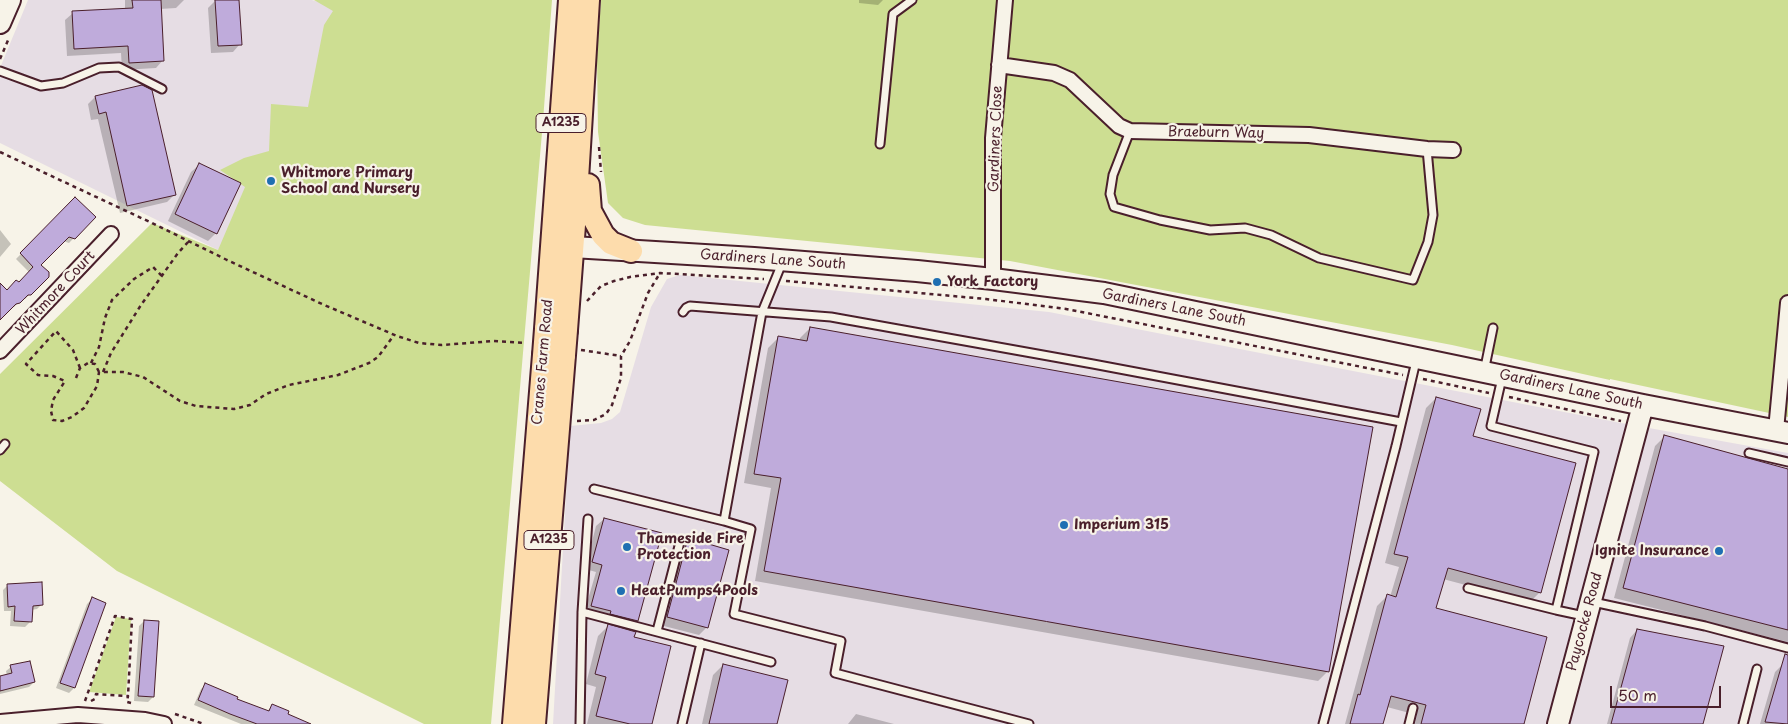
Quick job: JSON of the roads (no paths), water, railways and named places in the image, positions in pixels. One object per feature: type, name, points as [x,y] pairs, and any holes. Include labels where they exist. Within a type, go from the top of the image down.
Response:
[{"type":"main road","name":"Cranes Farm Road","points":[[562,247],[570,0]]},
{"type":"main road","name":"Cranes Farm Road","points":[[514,724],[562,247],[582,80],[588,0]]},
{"type":"main road","name":"A1235","points":[[582,80],[590,211],[603,235],[611,243],[631,251]]},
{"type":"main road","name":"Cranes Farm Road","points":[[534,724],[553,344]]},
{"type":"street","points":[[0,23],[10,0]]},
{"type":"street","name":"Gardiners Close","points":[[993,279],[993,138],[1004,0]]},
{"type":"street","points":[[999,65],[1054,73],[1070,80],[1119,126],[1130,131]]},
{"type":"street","name":"Braeburn Way","points":[[1130,131],[1309,135],[1427,149],[1453,150]]},
{"type":"street","name":"Whitmore Court","points":[[0,351],[111,234]]},
{"type":"street","name":"Gardiners Lane South","points":[[562,247],[783,260],[993,279],[1104,293],[1414,367],[1493,374],[1782,431]]},
{"type":"street","points":[[1782,431],[1788,303]]},
{"type":"street","name":"Paycocke Road","points":[[1558,724],[1643,405]]},
{"type":"street","points":[[0,722],[78,715],[111,720],[146,720],[164,724]]},
{"type":"lane","points":[[880,144],[893,14],[912,0]]},
{"type":"lane","points":[[0,71],[41,86],[62,83],[99,68],[119,68],[162,89]]},
{"type":"lane","points":[[1130,131],[1113,175],[1110,194],[1114,207],[1160,220],[1210,230],[1245,228],[1271,234],[1319,258],[1413,280],[1428,242],[1434,215],[1427,149]]},
{"type":"lane","points":[[724,521],[762,312],[783,260]]},
{"type":"lane","points":[[683,312],[690,306],[830,317],[1401,422]]},
{"type":"lane","points":[[1493,328],[1493,374],[1498,395],[1491,426],[1594,452],[1556,610]]},
{"type":"lane","points":[[1323,724],[1414,367]]},
{"type":"lane","points":[[1749,453],[1788,462]]},
{"type":"lane","points":[[594,489],[724,521],[751,530],[734,614],[841,641],[835,673],[1029,724]]},
{"type":"lane","points":[[580,724],[582,612],[588,519]]},
{"type":"lane","points":[[657,631],[679,546]]},
{"type":"lane","points":[[1468,588],[1556,610],[1588,609],[1705,626],[1788,648]]},
{"type":"lane","points":[[582,612],[772,662]]},
{"type":"lane","points":[[682,724],[701,643]]},
{"type":"lane","points":[[1743,724],[1757,669]]},
{"type":"lane","points":[[1409,724],[1413,708]]},
{"type":"place","name":"Whitmore Primary School and Nursery","points":[[271,181]]},
{"type":"place","name":"York Factory","points":[[937,282]]},
{"type":"place","name":"Imperium 315","points":[[1064,525]]},
{"type":"place","name":"Thameside Fire Protection","points":[[627,547]]},
{"type":"place","name":"Ignite Insurance","points":[[1719,551]]},
{"type":"place","name":"HeatPumps4Pools","points":[[621,591]]}]
